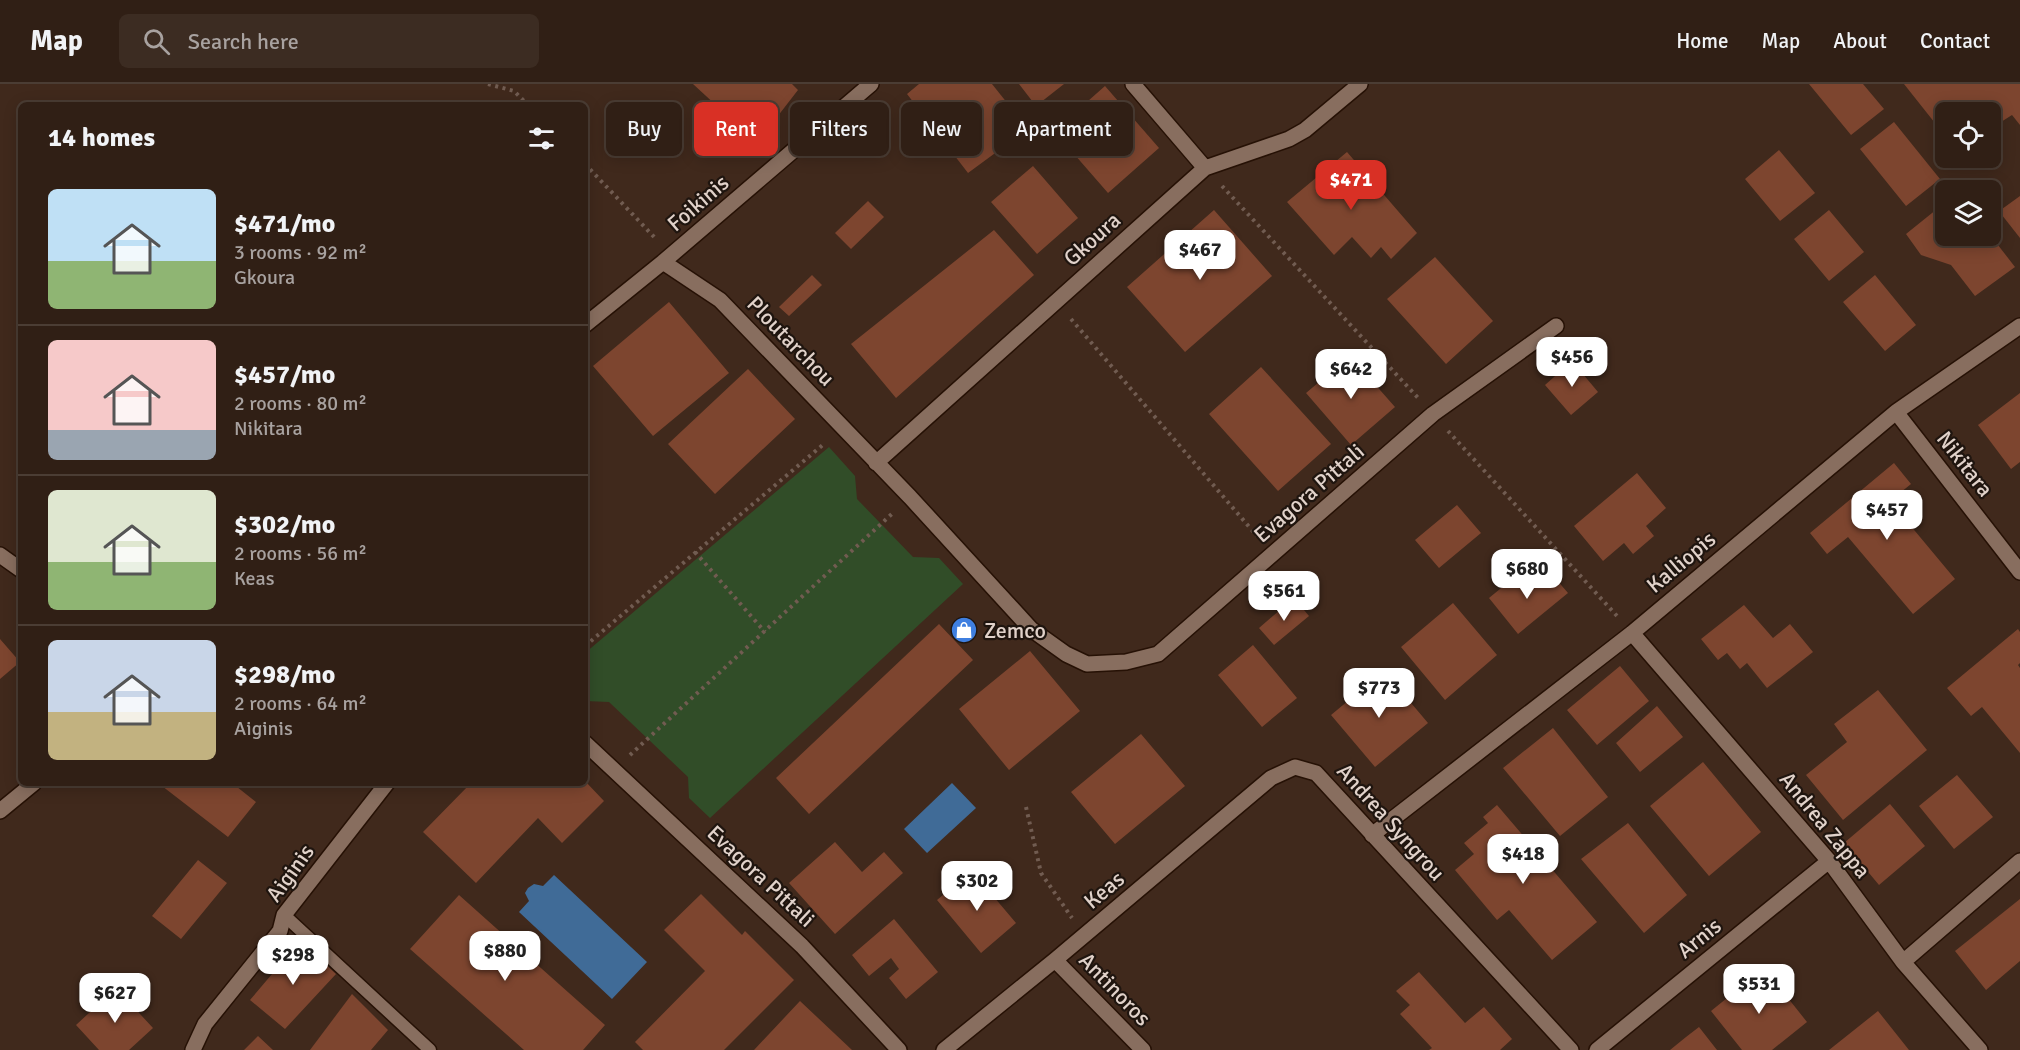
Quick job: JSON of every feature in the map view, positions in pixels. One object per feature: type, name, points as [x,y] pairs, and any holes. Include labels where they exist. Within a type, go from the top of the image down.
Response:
[{"type":"street","name":"Foikinis","points":[[588,322],[663,262],[871,84]]},
{"type":"street","points":[[1133,84],[1205,168]]},
{"type":"street","name":"Gkoura","points":[[876,463],[1205,168],[1290,139],[1305,130],[1360,84]]},
{"type":"street","name":"Ploutarchou","points":[[663,262],[720,300],[876,463]]},
{"type":"street","name":"Evagora Pittali","points":[[876,463],[1031,629],[1066,654],[1087,664],[1125,662],[1158,654],[1433,414],[1556,326]]},
{"type":"street","name":"Kalliopis","points":[[1372,835],[1632,633],[1896,412],[2020,326]]},
{"type":"street","name":"Nikitara","points":[[1896,412],[2020,572]]},
{"type":"street","points":[[0,555],[18,568]]},
{"type":"street","name":"Andrea Zappa","points":[[1632,633],[1829,861],[1903,962],[1980,1050]]},
{"type":"street","name":"Evagora Pittali","points":[[588,746],[802,946],[899,1050]]},
{"type":"street","name":"Andrea Syngrou","points":[[1295,767],[1317,773],[1571,1050]]},
{"type":"street","name":"Keas","points":[[944,1050],[1084,936],[1271,778],[1295,767]]},
{"type":"street","points":[[0,811],[30,786]]},
{"type":"street","name":"Aiginis","points":[[193,1050],[205,1024],[280,931],[284,915],[385,786]]},
{"type":"street","name":"Arnis","points":[[1597,1050],[1829,861]]},
{"type":"street","points":[[1903,962],[2020,861]]},
{"type":"street","name":"Antinoros","points":[[1055,960],[1143,1050]]},
{"type":"lane","points":[[284,915],[430,1050]]},
{"type":"path","points":[[488,84],[514,91],[525,102]]},
{"type":"path","points":[[588,167],[660,242],[663,262]]},
{"type":"path","points":[[1056,302],[1274,555]]},
{"type":"path","points":[[588,643],[843,428]]},
{"type":"path","points":[[614,770],[910,498]]},
{"type":"path","points":[[695,552],[765,632]]},
{"type":"path","points":[[1026,807],[1041,873],[1084,936]]},
{"type":"green space","points":[[829,447],[855,476],[857,499],[913,557],[939,558],[963,584],[710,818],[689,798],[688,777],[609,702],[588,701],[588,650]]},
{"type":"water","points":[[952,783],[976,808],[927,853],[904,829]]},
{"type":"water","points":[[554,875],[647,962],[612,999],[519,912],[529,901],[525,893],[528,888],[534,884],[543,886]]},
{"type":"building","points":[[693,84],[792,84],[798,90],[778,116],[778,102],[713,102]]},
{"type":"building","points":[[919,84],[992,84],[1006,102],[994,102],[994,154],[968,173],[955,156],[982,156],[982,102],[913,102],[907,94]]},
{"type":"building","points":[[1019,84],[1064,84],[1041,102],[1033,102]]},
{"type":"building","points":[[1809,84],[1863,84],[1884,109],[1851,135]]},
{"type":"building","points":[[1904,84],[2020,84],[2020,125],[2012,115],[2001,122],[2001,102],[1935,102],[1935,123]]},
{"type":"building","points":[[1105,86],[1119,102],[1087,102]]},
{"type":"building","points":[[1133,118],[1159,148],[1108,193],[1076,156],[1133,156]]},
{"type":"building","points":[[1894,122],[1940,179],[1935,180],[1935,183],[1906,206],[1860,149]]},
{"type":"building","points":[[1779,150],[1815,193],[1780,221],[1745,179]]},
{"type":"building","points":[[1347,152],[1417,233],[1391,259],[1381,247],[1371,258],[1352,237],[1334,255],[1287,202]]},
{"type":"building","points":[[1033,166],[1078,218],[1037,254],[991,202]]},
{"type":"building","points":[[2020,196],[2020,238],[2001,214],[2002,209]]},
{"type":"building","points":[[868,201],[884,217],[851,249],[835,233]]},
{"type":"building","points":[[1214,210],[1272,276],[1185,352],[1127,287]]},
{"type":"building","points":[[1829,210],[1864,252],[1829,281],[1794,239]]},
{"type":"building","points":[[1935,211],[1935,246],[1999,246],[2015,267],[1975,296],[1951,265],[1921,255],[1906,234]]},
{"type":"building","points":[[994,230],[1034,275],[896,398],[851,344]]},
{"type":"building","points":[[1435,257],[1493,321],[1446,364],[1387,299]]},
{"type":"building","points":[[812,275],[822,285],[789,316],[779,307]]},
{"type":"building","points":[[1875,275],[1916,325],[1885,351],[1843,302]]},
{"type":"building","points":[[669,302],[729,373],[653,436],[593,366]]},
{"type":"building","points":[[1350,356],[1395,407],[1351,445],[1306,393]]},
{"type":"building","points":[[1572,361],[1598,392],[1571,415],[1545,385]]},
{"type":"building","points":[[1261,367],[1331,444],[1278,491],[1209,414]]},
{"type":"building","points":[[748,369],[795,419],[715,494],[668,444]]},
{"type":"building","points":[[2020,393],[2020,462],[2011,469],[1978,425]]},
{"type":"building","points":[[1894,463],[1911,484],[1890,501],[1955,579],[1913,614],[1848,537],[1827,554],[1810,533]]},
{"type":"building","points":[[1637,473],[1666,508],[1646,526],[1654,536],[1633,554],[1624,543],[1603,561],[1574,526]]},
{"type":"building","points":[[1457,505],[1481,533],[1439,568],[1415,540]]},
{"type":"building","points":[[1550,572],[1568,593],[1518,634],[1489,598],[1517,575],[1529,589]]},
{"type":"building","points":[[1294,598],[1309,616],[1274,645],[1259,628]]},
{"type":"building","points":[[1453,603],[1497,655],[1445,700],[1401,647]]},
{"type":"building","points":[[1744,605],[1773,638],[1790,624],[1813,652],[1767,688],[1747,663],[1740,669],[1727,653],[1718,660],[1701,639]]},
{"type":"building","points":[[939,624],[973,660],[809,814],[776,778]]},
{"type":"building","points":[[2018,629],[2020,632],[2020,663],[2018,665],[2020,668],[2020,753],[1982,707],[1971,716],[1947,688]]},
{"type":"building","points":[[0,639],[18,660],[18,664],[0,679]]},
{"type":"building","points":[[1253,645],[1297,698],[1262,727],[1218,675]]},
{"type":"building","points":[[1030,651],[1080,711],[1009,770],[959,709]]},
{"type":"building","points":[[1620,666],[1649,701],[1597,745],[1567,710]]},
{"type":"building","points":[[1384,671],[1428,723],[1375,767],[1331,715]]},
{"type":"building","points":[[1878,690],[1927,750],[1843,820],[1806,775],[1847,742],[1834,724]]},
{"type":"building","points":[[1657,706],[1683,737],[1640,772],[1616,743]]},
{"type":"building","points":[[1553,728],[1608,797],[1560,836],[1503,768]]},
{"type":"building","points":[[1141,734],[1185,786],[1115,844],[1071,792]]},
{"type":"building","points":[[1703,762],[1761,832],[1709,876],[1650,806]]},
{"type":"building","points":[[1957,775],[1993,817],[1954,849],[1919,806]]},
{"type":"building","points":[[588,784],[604,801],[562,843],[538,818],[476,883],[423,832],[468,786],[588,786]]},
{"type":"building","points":[[162,786],[236,786],[256,802],[228,837]]},
{"type":"building","points":[[1890,804],[1925,846],[1879,885],[1844,843]]},
{"type":"building","points":[[1497,805],[1597,922],[1552,960],[1509,910],[1497,920],[1455,870],[1474,854],[1464,843],[1488,823],[1483,817]]},
{"type":"building","points":[[1628,823],[1687,895],[1644,933],[1581,859]]},
{"type":"building","points":[[835,842],[862,872],[884,852],[903,873],[835,934],[789,883]]},
{"type":"building","points":[[198,860],[227,883],[181,939],[152,916]]},
{"type":"building","points":[[972,871],[1016,923],[981,953],[937,900]]},
{"type":"building","points":[[701,894],[742,935],[745,931],[794,980],[724,1050],[643,1050],[635,1042],[705,971],[664,930]]},
{"type":"building","points":[[459,895],[605,1025],[583,1050],[524,1050],[410,949]]},
{"type":"building","points":[[2020,899],[2020,961],[1986,990],[1955,951]]},
{"type":"building","points":[[894,919],[938,972],[906,999],[889,978],[899,969],[891,958],[869,976],[852,955]]},
{"type":"building","points":[[300,941],[336,974],[285,1029],[250,1000]]},
{"type":"building","points":[[1764,968],[1807,1022],[1772,1050],[1742,1050],[1711,1011]]},
{"type":"building","points":[[1419,972],[1465,1023],[1484,1007],[1512,1039],[1500,1050],[1429,1050],[1432,1048],[1400,1014],[1410,1005],[1396,991]]},
{"type":"building","points":[[116,988],[153,1028],[129,1050],[99,1050],[76,1025]]},
{"type":"building","points":[[352,994],[388,1030],[371,1050],[310,1050]]},
{"type":"building","points":[[800,1001],[852,1050],[754,1050]]},
{"type":"building","points":[[1878,1011],[1909,1050],[1829,1050]]},
{"type":"building","points":[[1699,1027],[1717,1050],[1670,1050],[1686,1037]]},
{"type":"building","points":[[258,1036],[273,1050],[244,1050]]},
{"type":"place","name":"Zemco","points":[[964,630]]}]
